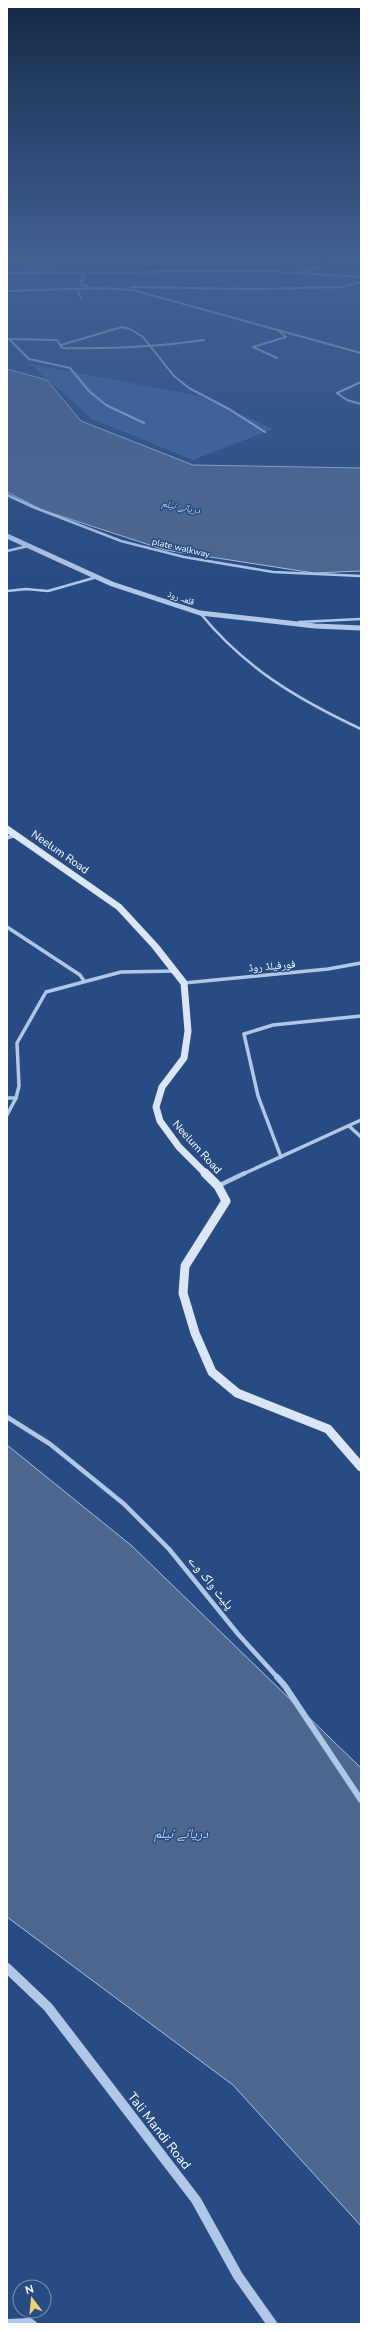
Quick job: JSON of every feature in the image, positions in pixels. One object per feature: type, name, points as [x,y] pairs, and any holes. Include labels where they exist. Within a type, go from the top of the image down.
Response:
[{"type":"main road","name":"Neelum Road","points":[[7,829],[119,907],[184,983],[188,1031],[184,1058],[162,1087],[156,1107],[160,1121],[179,1147],[218,1186],[226,1201],[185,1266],[183,1292],[195,1333],[212,1372],[237,1392],[328,1429],[361,1467]]},
{"type":"street","points":[[53,365],[70,368],[89,391],[106,405],[144,423]]},
{"type":"street","points":[[165,365],[185,385],[200,396],[230,410],[265,432]]},
{"type":"street","points":[[361,382],[337,394],[347,400],[361,404]]},
{"type":"street","name":"plate walkway","points":[[7,495],[32,509],[78,523],[128,543],[157,550],[216,563],[275,572],[361,576]]},
{"type":"street","name":"قلعہ روڈ","points":[[7,536],[97,577],[200,613],[288,623],[361,628]]},
{"type":"street","points":[[7,552],[28,546]]},
{"type":"street","points":[[7,592],[26,589],[48,590],[97,577]]},
{"type":"street","points":[[200,613],[232,649],[254,667],[332,716],[361,729]]},
{"type":"street","points":[[288,623],[361,619]]},
{"type":"street","points":[[7,838],[15,834]]},
{"type":"street","points":[[7,927],[80,975],[84,982]]},
{"type":"street","name":"فورفیلڈ روڈ","points":[[184,983],[328,969],[361,963]]},
{"type":"street","points":[[7,1115],[16,1098],[19,1086],[17,1043],[43,995],[52,990],[132,970],[175,971]]},
{"type":"street","points":[[281,1157],[260,1106],[247,1055],[244,1034],[273,1025],[361,1016]]},
{"type":"street","points":[[7,1098],[16,1098]]},
{"type":"street","points":[[218,1186],[361,1120]]},
{"type":"street","points":[[349,1126],[361,1137]]},
{"type":"street","name":"پلیٹ واک وے","points":[[7,1417],[50,1444],[124,1504],[169,1549],[238,1634],[285,1686],[361,1800]]},
{"type":"street","name":"Tali Mandi Road","points":[[7,1968],[48,2007],[196,2200],[238,2276],[272,2324]]},
{"type":"street","points":[[7,2322],[30,2321],[34,2324]]},
{"type":"shaded area","points":[[31,365],[200,396],[273,429],[193,460],[92,419]]},
{"type":"water","name":"دریائے نیلم","points":[[7,369],[47,380],[81,421],[193,465],[361,468],[361,571],[314,573],[165,550],[42,510],[7,492]]},
{"type":"water","name":"دریائے نیلم","points":[[7,1445],[132,1546],[361,1768],[361,2226],[233,2085],[7,1917]]}]
